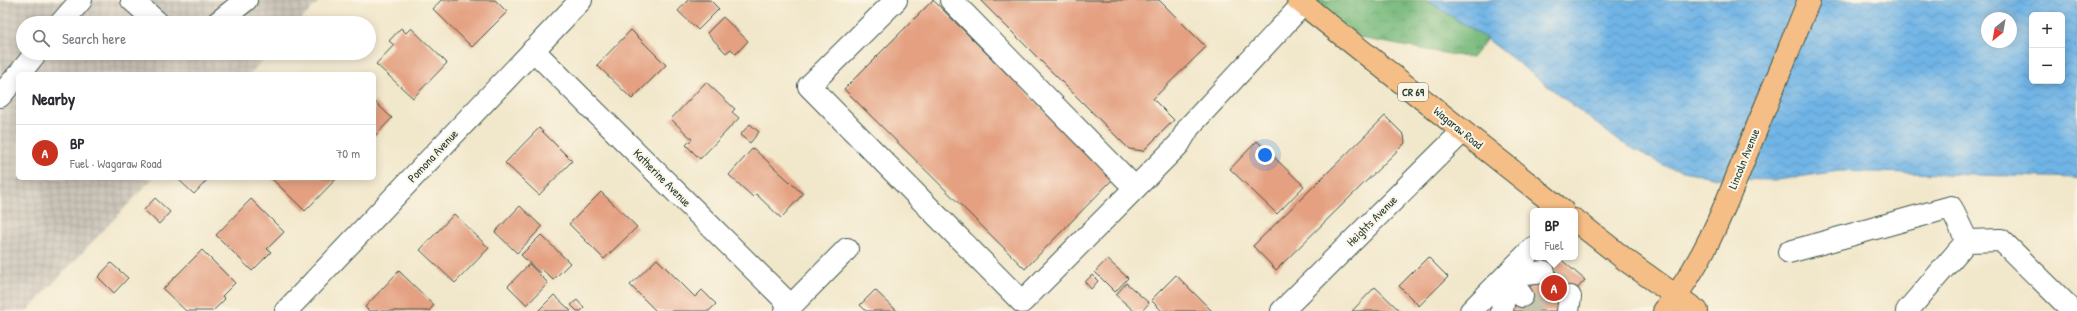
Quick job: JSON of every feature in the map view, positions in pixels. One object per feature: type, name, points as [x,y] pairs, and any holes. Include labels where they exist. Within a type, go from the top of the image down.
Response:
[{"type":"main road","name":"Lincoln Avenue","points":[[1670,304],[1697,262],[1724,210],[1809,0]]},
{"type":"main road","name":"Wagaraw Road","points":[[1301,2],[1559,208]]},
{"type":"main road","points":[[1578,223],[1670,304],[1697,311]]},
{"type":"street","points":[[68,16],[81,0]]},
{"type":"street","points":[[132,0],[150,16]]},
{"type":"street","points":[[226,16],[246,0]]},
{"type":"street","name":"Pomona Avenue","points":[[286,311],[581,0]]},
{"type":"street","points":[[896,0],[809,86],[1022,302],[1179,144],[1189,127],[1301,2]]},
{"type":"street","points":[[952,0],[1135,188]]},
{"type":"street","name":"Katherine Avenue","points":[[533,50],[788,308]]},
{"type":"street","points":[[20,72],[30,60]]},
{"type":"street","points":[[0,96],[16,76]]},
{"type":"street","name":"Heights Avenue","points":[[1282,311],[1462,132]]},
{"type":"street","points":[[1789,252],[1951,207],[1967,241]]},
{"type":"street","points":[[1907,311],[1967,241],[2001,240],[2073,311]]},
{"type":"street","points":[[788,308],[847,249]]},
{"type":"street","points":[[1471,311],[1530,251]]},
{"type":"street","points":[[1507,276],[1544,272]]},
{"type":"street","points":[[1507,276],[1522,296]]},
{"type":"street","points":[[1502,311],[1507,276]]},
{"type":"shaded area","points":[[0,0],[320,0],[305,16],[16,16],[16,60],[263,60],[252,72],[16,72],[16,180],[151,180],[27,311],[0,311]]},
{"type":"green space","points":[[1298,0],[1426,0],[1487,39],[1472,58],[1343,35]]},
{"type":"water","points":[[1426,0],[2077,0],[2077,178],[1839,171],[1778,180],[1722,179],[1669,168],[1619,141],[1487,39]]},
{"type":"building","points":[[441,0],[495,0],[507,12],[472,47],[433,9]]},
{"type":"building","points":[[688,0],[710,0],[719,9],[698,30],[678,11]]},
{"type":"building","points":[[933,0],[1113,179],[1025,269],[844,89]]},
{"type":"building","points":[[980,0],[1159,0],[1206,47],[1153,99],[1174,120],[1143,151],[1129,149]]},
{"type":"building","points":[[723,17],[748,41],[736,54],[731,49],[726,53],[707,33]]},
{"type":"building","points":[[401,28],[406,33],[411,28],[447,63],[413,98],[376,64],[394,45],[389,41]]},
{"type":"building","points":[[631,30],[666,65],[632,99],[597,65]]},
{"type":"building","points":[[706,82],[735,109],[732,112],[739,118],[700,159],[686,145],[692,139],[671,119]]},
{"type":"building","points":[[376,103],[392,118],[376,135]]},
{"type":"building","points":[[1385,116],[1404,135],[1405,143],[1276,270],[1253,246]]},
{"type":"building","points":[[750,124],[759,132],[750,143],[740,135]]},
{"type":"building","points":[[539,128],[572,161],[539,195],[505,163]]},
{"type":"building","points":[[1257,141],[1304,186],[1277,214],[1230,169]]},
{"type":"building","points":[[753,148],[803,194],[781,218],[756,194],[753,197],[729,175]]},
{"type":"building","points":[[179,180],[207,180],[194,194]]},
{"type":"building","points":[[273,180],[335,180],[305,211]]},
{"type":"building","points":[[601,192],[637,227],[604,259],[569,224]]},
{"type":"building","points":[[155,198],[170,212],[159,224],[144,210]]},
{"type":"building","points":[[251,199],[284,232],[267,249],[271,252],[252,271],[216,235]]},
{"type":"building","points":[[520,206],[542,227],[517,253],[495,232]]},
{"type":"building","points":[[454,214],[489,248],[455,283],[420,250]]},
{"type":"building","points":[[541,235],[570,263],[553,280],[543,270],[540,273],[521,255]]},
{"type":"building","points":[[202,250],[235,283],[222,296],[225,299],[213,311],[186,311],[163,289]]},
{"type":"building","points":[[1428,257],[1448,277],[1419,306],[1399,286]]},
{"type":"building","points":[[657,259],[695,297],[702,290],[716,304],[709,311],[656,311],[630,285]]},
{"type":"building","points":[[1107,259],[1128,278],[1115,292],[1095,272]]},
{"type":"building","points":[[1555,260],[1562,260],[1585,280],[1557,311],[1508,311]]},
{"type":"building","points":[[111,263],[128,278],[114,293],[98,277]]},
{"type":"building","points":[[529,264],[548,283],[527,305],[508,286]]},
{"type":"building","points":[[399,271],[434,305],[429,311],[369,311],[365,307]]},
{"type":"building","points":[[1092,275],[1098,281],[1091,289],[1085,282]]},
{"type":"building","points":[[1176,275],[1212,311],[1162,311],[1151,300]]},
{"type":"building","points":[[1126,283],[1149,303],[1142,311],[1134,311],[1116,295]]},
{"type":"building","points":[[1375,287],[1400,311],[1352,311]]},
{"type":"building","points":[[875,290],[897,311],[866,311],[860,305]]},
{"type":"building","points":[[554,295],[571,311],[538,311]]},
{"type":"building","points":[[577,300],[584,308],[581,311],[577,311],[571,305]]},
{"type":"tunnel","points":[[1544,272],[1570,297]]},
{"type":"tunnel","points":[[1522,296],[1539,311]]},
{"type":"place","name":"BP","points":[[1554,288]]}]
